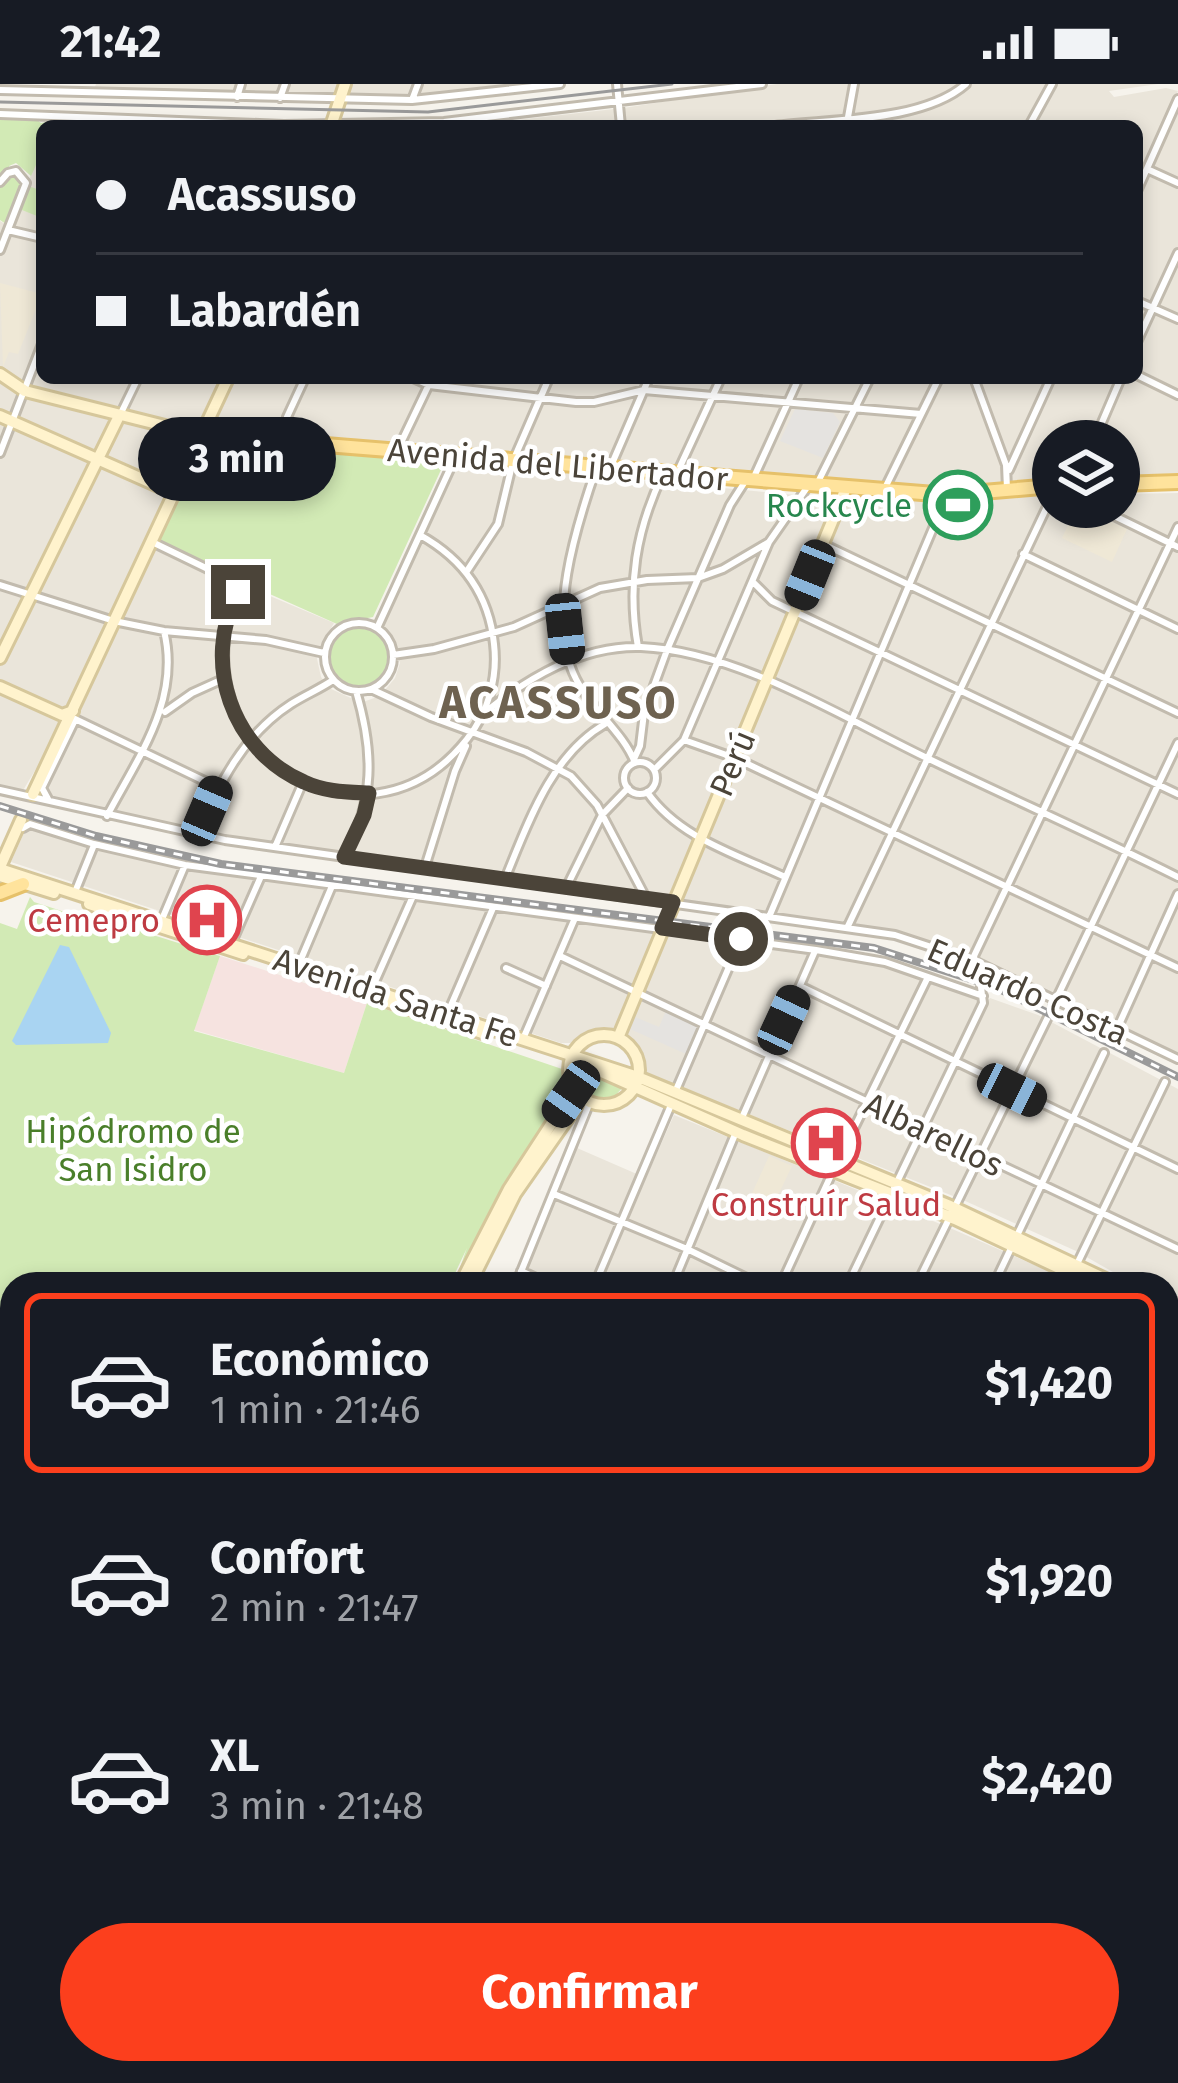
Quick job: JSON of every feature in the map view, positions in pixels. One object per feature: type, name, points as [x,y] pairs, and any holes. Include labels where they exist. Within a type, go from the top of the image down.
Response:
[{"type":"main road","points":[[333,120],[345,84]]},
{"type":"main road","name":"Avenida del Libertador","points":[[0,374],[25,391],[201,435],[947,495],[1032,490]]},
{"type":"main road","points":[[27,795],[225,384]]},
{"type":"main road","points":[[0,416],[173,494]]},
{"type":"main road","points":[[0,658],[119,416]]},
{"type":"main road","points":[[1140,483],[1178,482]]},
{"type":"main road","name":"Perú","points":[[618,1038],[846,488]]},
{"type":"main road","points":[[0,687],[67,720]]},
{"type":"main road","points":[[0,870],[26,822]]},
{"type":"main road","name":"Avenida Santa Fe","points":[[0,870],[23,884],[160,923],[572,1058]]},
{"type":"main road","name":"Avenida Santa Fe","points":[[0,870],[160,923]]},
{"type":"main road","points":[[0,893],[23,884]]},
{"type":"main road","name":"Avenida Santa Fe","points":[[486,1030],[637,1082],[951,1212],[1070,1272]]},
{"type":"main road","points":[[476,1272],[515,1194],[582,1096],[572,1058],[592,1038],[618,1038],[633,1051],[637,1082],[626,1098],[612,1104],[582,1096]]},
{"type":"main road","points":[[466,1272],[508,1189],[582,1096]]},
{"type":"street","points":[[142,94],[146,84]]},
{"type":"street","points":[[193,95],[197,84]]},
{"type":"street","points":[[237,97],[241,84]]},
{"type":"street","points":[[280,98],[285,84]]},
{"type":"street","points":[[412,100],[418,84]]},
{"type":"street","points":[[479,94],[482,84]]},
{"type":"street","points":[[0,90],[412,100],[560,84]]},
{"type":"street","points":[[617,84],[620,120]]},
{"type":"street","points":[[462,120],[762,84]]},
{"type":"street","points":[[848,116],[854,84]]},
{"type":"street","points":[[819,120],[922,108],[966,84]]},
{"type":"street","points":[[1032,120],[1052,84]]},
{"type":"street","points":[[1143,179],[1178,98]]},
{"type":"street","points":[[0,114],[160,120]]},
{"type":"street","points":[[1148,169],[1178,183]]},
{"type":"street","points":[[0,182],[16,171],[26,182],[0,250]]},
{"type":"street","points":[[8,230],[36,237]]},
{"type":"street","points":[[1143,328],[1178,253]]},
{"type":"street","points":[[1143,304],[1178,320]]},
{"type":"street","points":[[0,453],[36,361]]},
{"type":"street","points":[[1143,378],[1178,395]]},
{"type":"street","points":[[119,416],[135,384]]},
{"type":"street","points":[[285,441],[287,417],[302,384]]},
{"type":"street","points":[[398,449],[429,384]]},
{"type":"street","points":[[442,384],[539,400],[594,403],[644,390],[921,414]]},
{"type":"street","points":[[467,572],[498,524],[512,461],[546,384]]},
{"type":"street","points":[[647,384],[578,526],[565,603],[568,660],[605,724],[634,761],[654,770],[656,780],[647,792],[637,794],[628,788],[625,775],[634,761],[640,746],[644,713],[668,650],[730,505],[749,480],[796,384]]},
{"type":"street","points":[[638,647],[632,581],[642,526],[718,384]]},
{"type":"street","points":[[654,770],[684,740],[769,542],[812,485],[867,384]]},
{"type":"street","points":[[884,490],[936,384]]},
{"type":"street","points":[[976,384],[1007,474],[1007,489]]},
{"type":"street","points":[[1007,474],[1048,384]]},
{"type":"street","points":[[1103,420],[1118,384]]},
{"type":"street","points":[[377,628],[456,455]]},
{"type":"street","points":[[769,917],[947,495]]},
{"type":"street","points":[[978,975],[974,961],[1006,888],[1174,545],[1178,527]]},
{"type":"street","points":[[848,926],[1035,528]]},
{"type":"street","points":[[1139,528],[1174,545]]},
{"type":"street","points":[[420,535],[467,572],[484,601],[493,634],[493,684],[484,713],[454,771],[425,867]]},
{"type":"street","points":[[150,541],[235,579],[241,588],[224,635],[224,679],[233,711],[250,739],[275,764],[303,782],[336,792],[369,793],[417,781],[448,760],[472,733]]},
{"type":"street","points":[[393,655],[493,634],[600,588],[632,581],[698,578],[769,542]]},
{"type":"street","points":[[823,544],[1178,713]]},
{"type":"street","points":[[1023,554],[1178,629]]},
{"type":"street","points":[[753,582],[765,597],[795,612],[1178,794]]},
{"type":"street","points":[[0,584],[114,621],[324,653]]},
{"type":"street","points":[[363,623],[377,628],[389,640],[393,655],[386,677],[371,689],[356,691],[333,680],[324,653],[331,637],[344,626],[363,623]]},
{"type":"street","points":[[107,816],[162,714],[168,666],[164,631]]},
{"type":"street","points":[[484,713],[568,660],[638,647],[719,662],[1178,877]]},
{"type":"street","points":[[162,714],[224,679]]},
{"type":"street","points":[[197,835],[218,787],[250,739],[292,703],[333,680]]},
{"type":"street","points":[[371,689],[560,768],[584,788],[602,815],[646,898]]},
{"type":"street","points":[[344,857],[369,793],[370,741],[356,691]]},
{"type":"street","points":[[57,803],[42,788],[67,720],[218,787]]},
{"type":"street","points":[[505,879],[531,817],[560,768],[578,743],[605,724]]},
{"type":"street","points":[[684,740],[735,758],[1178,968]]},
{"type":"street","points":[[923,1272],[1178,742]]},
{"type":"street","points":[[275,847],[303,782]]},
{"type":"street","points":[[567,887],[602,815],[628,788]]},
{"type":"street","name":"Eduardo Costa","points":[[0,790],[197,835],[895,935],[974,961],[1053,1007],[1117,1029],[1178,1058]]},
{"type":"street","points":[[647,792],[667,817],[700,838],[785,877]]},
{"type":"street","points":[[26,822],[185,865],[816,950],[885,962],[982,992],[854,1272]]},
{"type":"street","points":[[75,892],[94,844]]},
{"type":"street","points":[[160,923],[185,865]]},
{"type":"street","points":[[231,946],[262,874]]},
{"type":"street","points":[[297,968],[332,886]]},
{"type":"street","points":[[1117,1029],[1178,894]]},
{"type":"street","points":[[370,992],[413,896]]},
{"type":"street","points":[[446,1017],[494,908]]},
{"type":"street","points":[[523,1039],[575,918]]},
{"type":"street","points":[[600,1272],[741,939]]},
{"type":"street","points":[[678,1272],[816,950]]},
{"type":"street","name":"Albarellos","points":[[560,956],[1178,1249]]},
{"type":"street","points":[[506,968],[546,986]]},
{"type":"street","points":[[786,1272],[928,977]]},
{"type":"street","points":[[800,986],[1178,1169]]},
{"type":"street","points":[[999,1272],[1104,1053]]},
{"type":"street","points":[[1072,1272],[1165,1082]]},
{"type":"street","points":[[521,1271],[554,1194],[582,1096]]},
{"type":"street","points":[[554,1194],[734,1272]]},
{"type":"shaded area","points":[[96,84],[526,84],[417,96],[148,91]]},
{"type":"shaded area","points":[[777,84],[1049,84],[1029,120],[518,120]]},
{"type":"shaded area","points":[[1058,84],[1158,84],[1109,91],[1114,97],[1166,88],[1178,91],[1145,169],[1178,186],[1178,473],[1140,476],[1140,420],[1032,420],[1032,482],[947,488],[891,484],[938,384],[1143,384],[1143,120],[1037,120]]},
{"type":"shaded area","points":[[1178,99],[1178,183],[1148,169]]},
{"type":"shaded area","points":[[36,162],[36,384],[221,384],[200,429],[22,386],[0,371],[0,221],[10,227]]},
{"type":"shaded area","points":[[0,283],[36,292],[36,309],[18,354],[9,352],[3,367]]},
{"type":"shaded area","points":[[0,379],[193,440],[71,711],[22,792],[0,786]]},
{"type":"shaded area","points":[[228,384],[932,384],[884,484],[212,429],[211,421]]},
{"type":"shaded area","points":[[795,409],[833,413],[840,422],[823,458],[780,441]]},
{"type":"shaded area","points":[[459,462],[836,499],[673,897],[281,845],[50,799],[46,788],[154,547],[334,623],[316,654],[321,677],[329,688],[353,699],[363,702],[380,696],[400,663],[382,625]]},
{"type":"shaded area","points":[[1178,493],[1178,1057],[978,958],[855,924],[677,901],[846,495],[1032,495],[1032,528],[1140,528],[1140,494]]},
{"type":"shaded area","points":[[1067,528],[1127,529],[1112,562],[1062,538]]},
{"type":"shaded area","points":[[26,828],[189,868],[855,960],[1038,1015],[1178,1089],[1178,1272],[1113,1272],[963,1200],[645,1073],[640,1051],[627,1036],[612,1029],[561,1043],[11,862]]},
{"type":"shaded area","points":[[220,956],[367,1003],[344,1073],[194,1030]]},
{"type":"shaded area","points":[[666,1011],[698,1026],[686,1054],[630,1029],[635,1017],[659,1027]]},
{"type":"shaded area","points":[[674,1115],[1051,1272],[524,1272],[577,1148],[646,1178]]},
{"type":"shaded area","points":[[769,1156],[792,1166],[771,1210],[749,1200]]},
{"type":"green space","points":[[0,120],[37,120],[36,166],[31,176],[16,163],[9,166],[9,173],[16,171],[26,185],[36,189],[36,216],[17,208],[9,226],[0,220]]},
{"type":"green space","points":[[203,437],[446,459],[373,617],[337,624],[155,543]]},
{"type":"green space","points":[[359,626],[381,635],[390,657],[381,679],[359,688],[337,679],[328,657],[337,635]]},
{"type":"green space","name":"Hipódromo de San Isidro","points":[[30,897],[71,914],[73,910],[220,956],[194,1031],[344,1073],[367,1003],[562,1069],[566,1086],[483,1223],[460,1272],[467,1248],[456,1272],[0,1272],[0,923],[17,929]]},
{"type":"green space","points":[[576,1068],[625,1085],[611,1100],[590,1099],[578,1088]]},
{"type":"water","points":[[60,945],[69,947],[111,1033],[108,1043],[16,1045],[12,1041]]},
{"type":"tram line","points":[[0,102],[428,112],[672,84]]},
{"type":"railway","points":[[0,806],[96,836],[221,864],[874,948],[995,987],[1178,1077]]},
{"type":"place","name":"Rockcycle","points":[[958,505]]},
{"type":"place","name":"Cemepro","points":[[207,920]]},
{"type":"place","name":"Construír Salud","points":[[826,1143]]},
{"type":"district","name":"ACASSUSO","points":[[559,702]]},
{"type":"route","points":[[238,592],[225,625],[222,657],[233,711],[261,752],[303,782],[336,792],[369,793],[344,857],[673,902],[662,928],[741,939]]}]
